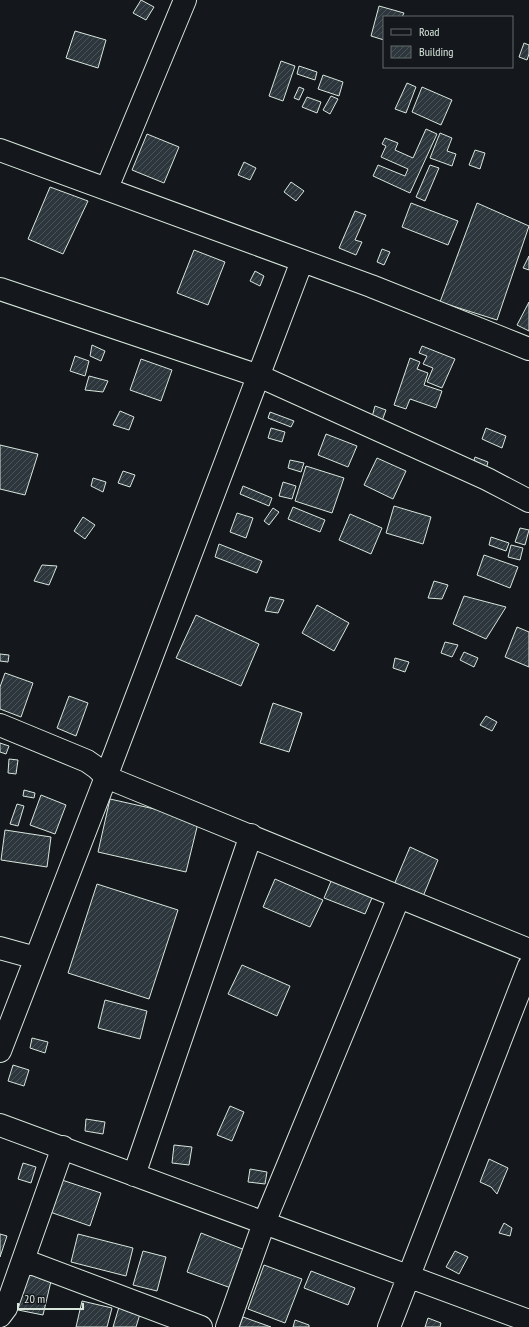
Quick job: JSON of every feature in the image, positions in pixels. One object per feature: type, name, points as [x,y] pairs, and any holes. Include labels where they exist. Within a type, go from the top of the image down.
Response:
[{"type":"street","points":[[107,188],[185,0]]},
{"type":"street","points":[[0,150],[372,286],[529,349]]},
{"type":"street","points":[[0,1051],[302,261]]},
{"type":"street","points":[[0,289],[258,376],[487,479],[529,501]]},
{"type":"street","points":[[0,725],[87,760],[106,777],[251,835],[529,950]]},
{"type":"street","points":[[134,1175],[251,835]]},
{"type":"street","points":[[227,1327],[264,1223],[399,897]]},
{"type":"street","points":[[0,948],[36,958]]},
{"type":"street","points":[[389,1327],[529,966]]},
{"type":"street","points":[[0,1125],[63,1147],[134,1175],[529,1321]]},
{"type":"street","points":[[0,1316],[6,1308],[63,1147]]},
{"type":"street","points":[[23,1260],[201,1327]]},
{"type":"building","points":[[141,0],[154,7],[146,20],[133,13]]},
{"type":"building","points":[[379,6],[404,13],[402,16],[383,16],[383,40],[371,36]]},
{"type":"building","points":[[75,31],[106,40],[98,68],[66,58]]},
{"type":"building","points":[[524,43],[529,45],[527,60],[519,57]]},
{"type":"building","points":[[281,61],[295,66],[283,101],[269,96]]},
{"type":"building","points":[[299,66],[317,72],[315,80],[297,74]]},
{"type":"building","points":[[323,75],[343,82],[339,96],[318,89]]},
{"type":"building","points":[[407,83],[416,87],[406,113],[395,109]]},
{"type":"building","points":[[299,87],[304,89],[299,100],[294,98]]},
{"type":"building","points":[[422,87],[452,100],[441,125],[412,112]]},
{"type":"building","points":[[331,96],[338,99],[330,114],[323,110]]},
{"type":"building","points":[[307,97],[321,102],[317,113],[302,107]]},
{"type":"building","points":[[426,129],[437,134],[410,193],[373,176],[378,165],[405,176],[408,169],[381,157],[386,146],[382,144],[385,138],[398,143],[395,150],[413,158]]},
{"type":"building","points":[[440,133],[452,138],[447,151],[456,154],[452,166],[430,158]]},
{"type":"building","points":[[147,134],[179,147],[164,183],[132,170]]},
{"type":"building","points":[[475,150],[485,153],[480,169],[469,165]]},
{"type":"building","points":[[244,162],[256,168],[250,180],[238,175]]},
{"type":"building","points":[[430,165],[439,168],[425,201],[416,197]]},
{"type":"building","points":[[291,182],[304,191],[296,201],[284,192]]},
{"type":"building","points":[[50,187],[88,201],[63,254],[28,239]]},
{"type":"building","points":[[411,203],[458,221],[448,245],[402,227]]},
{"type":"building","points":[[477,203],[529,226],[497,320],[440,302]]},
{"type":"building","points":[[355,211],[366,215],[355,240],[362,242],[356,255],[339,248]]},
{"type":"building","points":[[382,249],[390,252],[384,265],[377,262]]},
{"type":"building","points":[[194,250],[225,262],[208,305],[177,293]]},
{"type":"building","points":[[529,256],[529,270],[523,268]]},
{"type":"building","points":[[255,271],[264,276],[260,286],[250,281]]},
{"type":"building","points":[[529,302],[529,331],[517,325]]},
{"type":"building","points":[[92,345],[105,351],[101,361],[90,356]]},
{"type":"building","points":[[422,346],[455,359],[442,388],[427,382],[433,368],[423,364],[427,356],[419,353]]},
{"type":"building","points":[[75,356],[89,361],[85,376],[70,371]]},
{"type":"building","points":[[410,358],[420,362],[417,369],[428,373],[424,385],[442,391],[436,408],[410,399],[406,409],[394,405]]},
{"type":"building","points":[[141,359],[172,370],[161,401],[130,390]]},
{"type":"building","points":[[89,376],[108,381],[103,392],[85,390]]},
{"type":"building","points":[[375,406],[386,410],[382,421],[372,417]]},
{"type":"building","points":[[120,411],[134,417],[129,430],[113,425]]},
{"type":"building","points":[[270,412],[294,421],[291,427],[268,418]]},
{"type":"building","points":[[271,428],[285,432],[282,442],[268,438]]},
{"type":"building","points":[[486,428],[506,436],[502,448],[482,439]]},
{"type":"building","points":[[326,434],[357,446],[348,467],[318,455]]},
{"type":"building","points":[[0,445],[38,454],[25,495],[0,489]]},
{"type":"building","points":[[475,457],[488,462],[486,469],[473,464]]},
{"type":"building","points":[[377,458],[406,471],[393,499],[364,485]]},
{"type":"building","points":[[290,460],[304,463],[301,472],[288,468]]},
{"type":"building","points":[[306,466],[344,478],[332,513],[295,501]]},
{"type":"building","points":[[123,471],[135,475],[130,487],[118,483]]},
{"type":"building","points":[[93,478],[106,482],[103,492],[91,486]]},
{"type":"building","points":[[283,482],[296,486],[292,499],[279,496]]},
{"type":"building","points":[[243,486],[272,498],[269,506],[240,494]]},
{"type":"building","points":[[394,506],[431,517],[423,544],[386,533]]},
{"type":"building","points":[[293,507],[325,520],[320,532],[288,519]]},
{"type":"building","points":[[273,508],[279,512],[269,525],[264,521]]},
{"type":"building","points":[[237,513],[253,518],[246,538],[230,532]]},
{"type":"building","points":[[350,514],[382,528],[371,554],[339,540]]},
{"type":"building","points":[[83,517],[95,525],[85,539],[74,531]]},
{"type":"building","points":[[520,528],[529,530],[525,545],[515,542]]},
{"type":"building","points":[[491,537],[509,543],[506,551],[489,545]]},
{"type":"building","points":[[219,544],[262,561],[257,573],[215,557]]},
{"type":"building","points":[[511,545],[523,548],[520,560],[508,557]]},
{"type":"building","points":[[484,555],[518,567],[510,588],[477,575]]},
{"type":"building","points":[[42,565],[57,566],[49,585],[34,581]]},
{"type":"building","points":[[434,581],[448,585],[442,599],[428,598]]},
{"type":"building","points":[[464,596],[506,607],[486,639],[453,624]]},
{"type":"building","points":[[270,597],[284,600],[278,613],[265,611]]},
{"type":"building","points":[[317,605],[349,623],[334,651],[302,633]]},
{"type":"building","points":[[196,615],[259,644],[241,686],[176,658]]},
{"type":"building","points":[[517,627],[529,632],[529,667],[505,657]]},
{"type":"building","points":[[445,642],[458,645],[452,657],[441,653]]},
{"type":"building","points":[[464,652],[478,658],[474,667],[460,660]]},
{"type":"building","points":[[0,654],[9,655],[8,662],[0,661]]},
{"type":"building","points":[[395,658],[409,662],[405,672],[393,668]]},
{"type":"building","points":[[5,673],[33,683],[21,717],[0,709],[0,687]]},
{"type":"building","points":[[69,696],[88,703],[76,736],[57,728]]},
{"type":"building","points":[[273,703],[302,713],[289,752],[260,743]]},
{"type":"building","points":[[486,716],[497,722],[492,731],[480,725]]},
{"type":"building","points":[[0,743],[9,746],[6,754],[0,752]]},
{"type":"building","points":[[9,759],[18,760],[16,774],[8,773]]},
{"type":"building","points":[[24,790],[35,793],[34,798],[23,796]]},
{"type":"building","points":[[41,795],[66,805],[55,834],[30,825]]},
{"type":"building","points":[[110,799],[199,819],[186,872],[98,852]]},
{"type":"building","points":[[17,804],[24,806],[18,826],[10,824]]},
{"type":"building","points":[[5,830],[51,837],[47,867],[1,860]]},
{"type":"building","points":[[410,847],[438,860],[422,899],[393,887]]},
{"type":"building","points":[[334,874],[375,891],[365,914],[324,898]]},
{"type":"building","points":[[275,879],[323,900],[310,927],[263,907]]},
{"type":"building","points":[[97,884],[178,910],[149,999],[68,973]]},
{"type":"building","points":[[242,965],[290,986],[277,1016],[228,994]]},
{"type":"building","points":[[105,1000],[147,1011],[140,1039],[98,1028]]},
{"type":"building","points":[[32,1038],[48,1042],[45,1053],[30,1048]]},
{"type":"building","points":[[13,1065],[29,1070],[24,1086],[8,1081]]},
{"type":"building","points":[[230,1106],[244,1112],[232,1141],[217,1135]]},
{"type":"building","points":[[86,1119],[105,1122],[103,1134],[85,1131]]},
{"type":"building","points":[[174,1145],[192,1147],[189,1165],[172,1163]]},
{"type":"building","points":[[489,1159],[508,1168],[497,1194],[491,1187],[480,1182]]},
{"type":"building","points":[[23,1163],[36,1167],[31,1183],[18,1179]]},
{"type":"building","points":[[250,1169],[267,1172],[265,1184],[248,1182]]},
{"type":"building","points":[[62,1180],[101,1193],[90,1226],[50,1212]]},
{"type":"building","points":[[504,1223],[512,1228],[510,1236],[499,1233]]},
{"type":"building","points":[[201,1233],[245,1250],[231,1288],[187,1272]]},
{"type":"building","points":[[0,1234],[7,1236],[0,1257]]},
{"type":"building","points":[[78,1234],[133,1248],[126,1276],[71,1262]]},
{"type":"building","points":[[143,1251],[166,1257],[157,1291],[133,1285]]},
{"type":"building","points":[[455,1251],[468,1257],[459,1274],[446,1267]]},
{"type":"building","points":[[264,1265],[302,1279],[285,1323],[248,1309]]},
{"type":"building","points":[[22,1270],[52,1277],[43,1315],[13,1309]]},
{"type":"building","points":[[311,1271],[355,1288],[348,1305],[304,1288]]},
{"type":"building","points":[[82,1301],[112,1308],[107,1327],[76,1327]]},
{"type":"building","points":[[119,1307],[140,1314],[136,1327],[113,1327]]},
{"type":"building","points":[[243,1317],[271,1327],[239,1327]]},
{"type":"building","points":[[428,1318],[441,1323],[440,1327],[425,1327]]},
{"type":"building","points":[[295,1320],[309,1325],[309,1327],[293,1327]]}]
